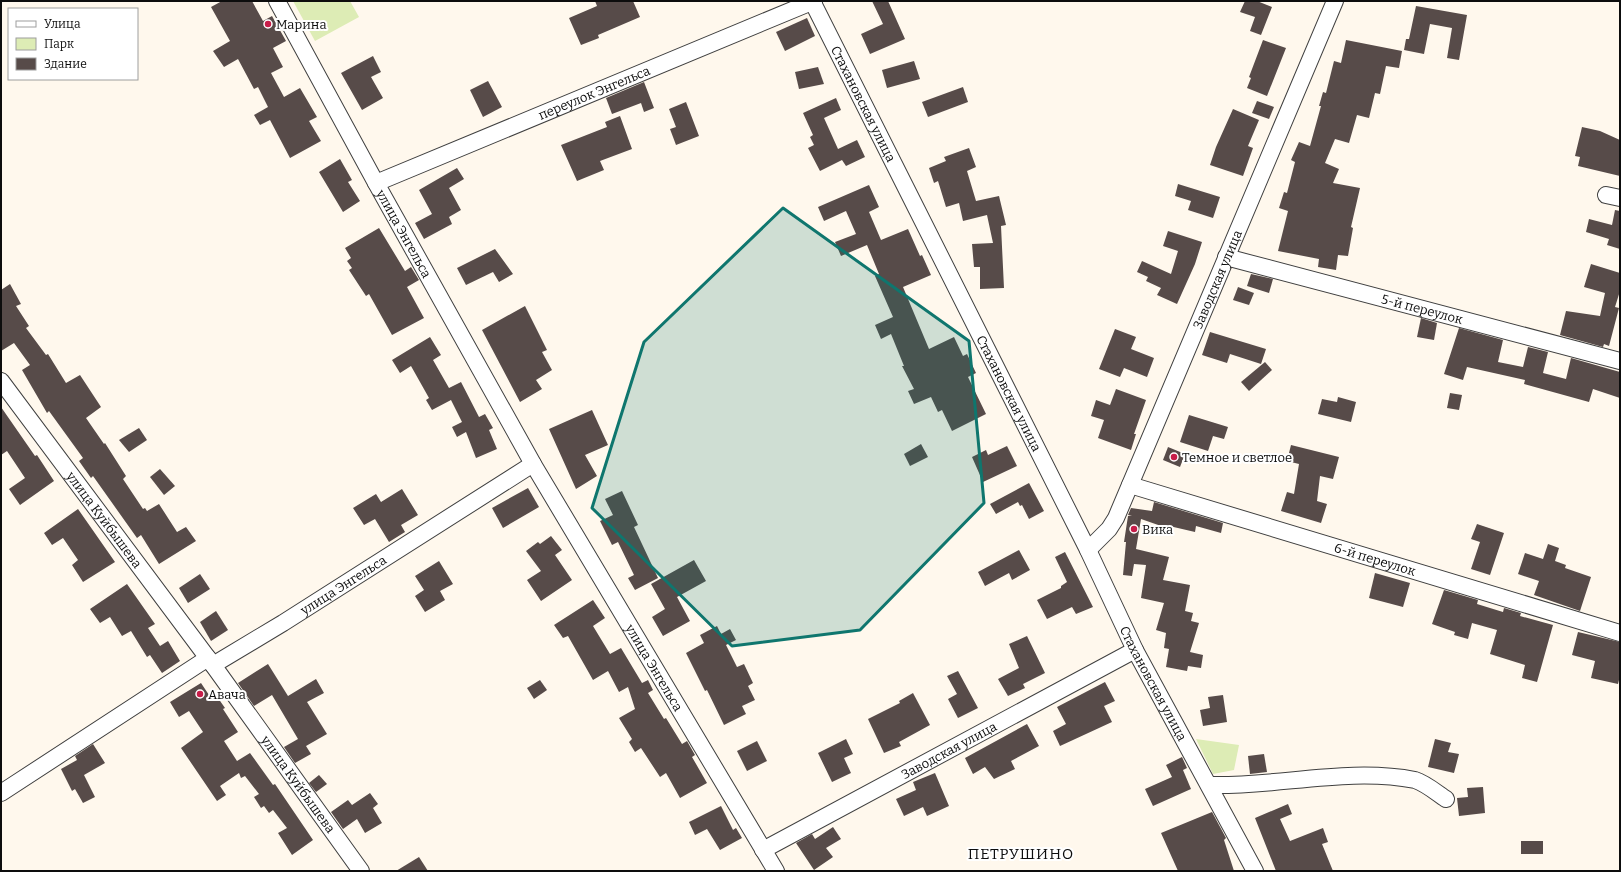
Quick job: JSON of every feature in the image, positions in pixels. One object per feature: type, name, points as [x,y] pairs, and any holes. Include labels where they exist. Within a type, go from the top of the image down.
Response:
[{"type":"street","name":"улица Энгельса","points":[[278,1],[376,183],[533,464],[776,871]]},
{"type":"street","name":"переулок Энгельса","points":[[376,183],[813,1]]},
{"type":"street","name":"Стахановская улица","points":[[813,1],[1088,550],[1135,650],[1210,785],[1255,871]]},
{"type":"street","name":"Заводская улица","points":[[1088,550],[1109,529],[1116,518],[1335,1]]},
{"type":"street","name":"5-й переулок","points":[[1226,256],[1619,358]]},
{"type":"street","name":"улица Куйбышева","points":[[1,381],[210,662],[361,871]]},
{"type":"street","name":"улица Энгельса","points":[[210,662],[283,623],[533,464]]},
{"type":"street","name":"6-й переулок","points":[[1130,485],[1620,633]]},
{"type":"street","name":"Заводская улица","points":[[763,850],[1135,650]]},
{"type":"street","points":[[1,793],[210,662]]},
{"type":"street","points":[[1210,785],[1238,786],[1308,779],[1374,776],[1416,781],[1446,799]]},
{"type":"highlighted area","points":[[783,208],[969,341],[984,503],[860,630],[732,646],[592,508],[644,342]]},
{"type":"green space","points":[[293,1],[350,1],[359,17],[315,41]]},
{"type":"green space","points":[[1196,739],[1239,745],[1234,770],[1213,774]]},
{"type":"building","points":[[222,1],[252,1],[263,21],[272,16],[286,41],[273,48],[283,67],[271,73],[284,97],[300,88],[317,117],[309,121],[321,141],[290,158],[270,120],[260,125],[254,115],[268,107],[258,87],[254,89],[238,59],[224,67],[213,51],[230,41],[211,7]]},
{"type":"building","points":[[595,1],[633,1],[640,17],[598,35],[599,38],[581,45],[569,18],[597,6]]},
{"type":"building","points":[[872,1],[888,1],[905,39],[870,54],[861,34],[883,24]]},
{"type":"building","points":[[1245,1],[1257,1],[1272,7],[1261,35],[1250,31],[1255,17],[1240,12]]},
{"type":"building","points":[[1416,6],[1467,15],[1459,60],[1447,58],[1452,28],[1430,24],[1424,54],[1404,50],[1406,39],[1409,39]]},
{"type":"building","points":[[807,18],[815,36],[785,51],[776,32]]},
{"type":"building","points":[[1263,40],[1286,48],[1267,96],[1247,88],[1251,78],[1249,77]]},
{"type":"building","points":[[1346,40],[1402,51],[1399,68],[1386,66],[1380,94],[1375,93],[1369,118],[1357,115],[1349,143],[1335,139],[1325,163],[1339,169],[1333,183],[1360,188],[1351,227],[1353,228],[1348,256],[1338,255],[1336,270],[1318,267],[1319,259],[1278,251],[1288,211],[1279,208],[1284,192],[1287,193],[1295,162],[1291,160],[1299,142],[1310,146],[1321,106],[1319,106],[1323,92],[1326,93],[1334,61],[1341,63]]},
{"type":"building","points":[[373,56],[381,72],[371,77],[383,98],[362,110],[341,73]]},
{"type":"building","points":[[914,61],[920,79],[887,88],[882,70]]},
{"type":"building","points":[[818,67],[824,84],[799,89],[795,72]]},
{"type":"building","points":[[488,81],[502,107],[483,117],[470,90]]},
{"type":"building","points":[[644,82],[654,108],[644,112],[641,103],[612,114],[606,98]]},
{"type":"building","points":[[963,87],[968,102],[928,117],[922,102]]},
{"type":"building","points":[[836,98],[841,110],[824,118],[838,149],[857,140],[865,157],[846,166],[842,160],[820,171],[808,148],[814,145],[810,137],[813,135],[803,113]]},
{"type":"building","points":[[1257,101],[1274,107],[1269,119],[1252,113]]},
{"type":"building","points":[[686,102],[699,136],[676,145],[670,129],[676,127],[669,109]]},
{"type":"building","points":[[1233,109],[1259,120],[1248,146],[1253,148],[1243,176],[1210,165],[1216,147]]},
{"type":"building","points":[[620,116],[632,149],[600,161],[604,170],[577,181],[561,145],[607,127],[605,122]]},
{"type":"building","points":[[1582,127],[1600,131],[1620,140],[1620,176],[1578,166],[1580,157],[1575,156]]},
{"type":"building","points":[[969,148],[976,167],[967,171],[976,201],[999,196],[1006,225],[1001,226],[1004,288],[980,289],[980,267],[974,267],[972,244],[993,243],[987,215],[963,221],[959,203],[946,207],[938,181],[934,183],[929,168],[946,161],[944,157]]},
{"type":"building","points":[[340,159],[352,180],[348,182],[360,201],[343,212],[319,172]]},
{"type":"building","points":[[457,168],[464,179],[449,188],[461,210],[449,217],[452,224],[424,239],[415,223],[432,214],[419,190]]},
{"type":"building","points":[[1178,184],[1220,197],[1213,218],[1188,210],[1191,201],[1175,196]]},
{"type":"building","points":[[869,185],[879,207],[869,212],[881,240],[908,229],[920,256],[922,255],[931,275],[903,287],[929,349],[954,337],[963,356],[967,354],[976,373],[968,377],[986,414],[952,431],[942,410],[938,412],[931,397],[914,404],[908,391],[914,389],[902,366],[904,366],[891,334],[881,339],[875,325],[893,317],[875,276],[879,274],[867,245],[841,256],[835,242],[856,234],[846,211],[824,221],[818,207]]},
{"type":"building","points":[[1615,210],[1620,211],[1620,249],[1607,245],[1609,239],[1586,232],[1589,219],[1612,225]]},
{"type":"building","points":[[379,228],[405,271],[411,267],[419,280],[407,287],[424,318],[392,335],[369,294],[366,296],[349,270],[352,268],[347,261],[351,258],[345,248]]},
{"type":"building","points":[[1168,231],[1202,242],[1195,264],[1177,304],[1157,295],[1161,288],[1146,281],[1148,277],[1137,272],[1142,261],[1171,274],[1178,251],[1163,246]]},
{"type":"building","points":[[495,249],[513,274],[499,282],[493,272],[466,285],[457,268]]},
{"type":"building","points":[[1591,264],[1620,273],[1620,291],[1615,307],[1619,308],[1609,346],[1604,344],[1603,347],[1560,335],[1566,311],[1600,316],[1605,293],[1584,287]]},
{"type":"building","points":[[1251,274],[1273,279],[1269,293],[1247,286]]},
{"type":"building","points":[[10,284],[21,304],[16,306],[29,326],[26,328],[46,355],[48,354],[66,383],[80,375],[101,407],[86,418],[104,444],[105,443],[126,476],[123,479],[143,509],[145,508],[147,511],[159,504],[177,532],[186,527],[196,541],[159,564],[141,535],[137,538],[93,476],[91,478],[79,461],[83,458],[49,411],[47,413],[22,370],[30,365],[14,343],[1,351],[1,290]]},
{"type":"building","points":[[1238,287],[1254,293],[1249,305],[1233,300]]},
{"type":"building","points":[[525,306],[547,350],[542,352],[552,370],[536,380],[542,389],[520,402],[482,330]]},
{"type":"building","points":[[1421,318],[1437,323],[1434,340],[1417,337]]},
{"type":"building","points":[[1459,328],[1503,340],[1498,362],[1523,367],[1528,347],[1548,352],[1543,373],[1566,379],[1571,358],[1620,372],[1620,398],[1593,389],[1589,402],[1524,384],[1525,380],[1467,367],[1463,380],[1444,374]]},
{"type":"building","points":[[1115,329],[1136,337],[1131,349],[1154,358],[1147,377],[1124,368],[1120,377],[1099,369]]},
{"type":"building","points":[[1210,332],[1266,349],[1261,364],[1230,354],[1227,363],[1202,355]]},
{"type":"building","points":[[430,337],[441,355],[433,360],[449,388],[461,382],[479,417],[485,414],[493,428],[489,430],[497,449],[476,458],[466,432],[457,437],[452,427],[462,422],[451,400],[432,410],[426,400],[429,398],[411,366],[400,373],[392,360]]},
{"type":"building","points":[[1265,362],[1272,370],[1249,391],[1241,382]]},
{"type":"building","points":[[1116,389],[1146,400],[1134,434],[1136,434],[1131,450],[1098,438],[1104,420],[1091,416],[1096,400],[1110,405]]},
{"type":"building","points":[[1450,393],[1462,395],[1459,410],[1447,408]]},
{"type":"building","points":[[1338,397],[1356,402],[1351,422],[1318,414],[1322,399],[1337,402]]},
{"type":"building","points":[[1,407],[35,456],[37,455],[54,481],[20,505],[9,489],[25,478],[7,451],[1,455]]},
{"type":"building","points":[[592,410],[608,445],[585,455],[597,476],[576,489],[549,429]]},
{"type":"building","points":[[1189,415],[1228,427],[1224,439],[1213,436],[1208,451],[1180,442]]},
{"type":"building","points":[[139,428],[147,440],[129,452],[119,440]]},
{"type":"building","points":[[921,444],[928,457],[910,466],[904,454]]},
{"type":"building","points":[[1291,445],[1339,457],[1333,479],[1320,476],[1317,501],[1327,504],[1321,523],[1281,511],[1287,492],[1294,494],[1299,464],[1287,461]]},
{"type":"building","points":[[1007,446],[1017,466],[983,482],[972,457],[986,450],[988,455]]},
{"type":"building","points":[[1168,447],[1185,454],[1180,467],[1163,460]]},
{"type":"building","points":[[160,469],[175,486],[164,495],[150,477]]},
{"type":"building","points":[[1029,483],[1044,511],[1029,519],[1022,505],[1020,506],[1018,502],[996,514],[990,504]]},
{"type":"building","points":[[528,488],[539,507],[503,528],[492,508]]},
{"type":"building","points":[[402,489],[418,515],[401,525],[405,532],[389,542],[375,519],[364,525],[353,508],[376,494],[381,502]]},
{"type":"building","points":[[622,491],[638,525],[634,527],[658,578],[635,590],[628,578],[634,575],[618,542],[612,545],[600,521],[613,515],[605,499]]},
{"type":"building","points":[[1154,502],[1223,523],[1221,533],[1196,526],[1195,532],[1165,525],[1164,527],[1141,519],[1136,549],[1169,557],[1163,580],[1190,585],[1185,611],[1193,613],[1191,621],[1199,623],[1190,652],[1203,655],[1201,668],[1188,666],[1187,671],[1166,667],[1169,649],[1164,648],[1166,633],[1156,630],[1164,603],[1141,598],[1146,565],[1134,564],[1132,576],[1123,575],[1126,542],[1124,542],[1128,516],[1132,516],[1128,515],[1131,508],[1152,511]]},
{"type":"building","points":[[78,509],[115,562],[83,582],[72,565],[78,560],[63,538],[52,545],[44,533]]},
{"type":"building","points":[[1477,524],[1504,533],[1490,575],[1471,569],[1480,542],[1471,539]]},
{"type":"building","points":[[551,536],[562,550],[555,555],[572,580],[541,601],[527,580],[541,571],[526,551],[538,542],[540,544]]},
{"type":"building","points":[[1548,544],[1559,548],[1555,561],[1566,565],[1565,568],[1591,577],[1580,611],[1534,595],[1539,581],[1518,574],[1525,553],[1543,559]]},
{"type":"building","points":[[1019,550],[1030,570],[1012,580],[1009,573],[985,586],[978,572]]},
{"type":"building","points":[[1065,552],[1093,607],[1076,614],[1072,607],[1047,619],[1037,600],[1061,588],[1061,586],[1067,582],[1055,557]]},
{"type":"building","points":[[694,560],[706,581],[677,597],[690,621],[663,636],[652,617],[665,609],[651,584]]},
{"type":"building","points":[[439,561],[453,584],[440,591],[445,600],[425,612],[415,596],[424,590],[415,576]]},
{"type":"building","points":[[1375,573],[1410,583],[1403,607],[1369,598]]},
{"type":"building","points":[[200,574],[210,589],[188,603],[179,588]]},
{"type":"building","points":[[127,584],[155,624],[148,628],[160,646],[168,641],[180,661],[162,673],[150,655],[147,657],[131,631],[122,636],[110,617],[100,623],[90,609]]},
{"type":"building","points":[[1444,590],[1478,600],[1477,604],[1503,612],[1504,608],[1521,613],[1520,616],[1553,625],[1537,682],[1522,678],[1525,665],[1490,654],[1497,630],[1472,623],[1468,639],[1454,635],[1455,632],[1432,624]]},
{"type":"building","points":[[593,600],[605,618],[593,626],[610,654],[621,648],[642,683],[648,680],[653,690],[648,693],[664,719],[666,718],[682,744],[687,741],[695,755],[692,757],[707,783],[680,798],[666,773],[660,777],[641,748],[635,752],[629,742],[632,739],[619,718],[635,709],[628,687],[619,692],[608,671],[593,680],[568,636],[563,638],[554,625]]},
{"type":"building","points":[[216,611],[228,630],[211,641],[200,622]]},
{"type":"building","points":[[717,626],[721,634],[730,629],[736,640],[726,645],[737,667],[744,664],[753,683],[748,686],[755,700],[742,706],[746,714],[724,725],[707,690],[705,691],[686,653],[704,643],[700,635]]},
{"type":"building","points":[[1578,632],[1620,642],[1620,676],[1618,684],[1591,678],[1595,661],[1572,655]]},
{"type":"building","points":[[1027,636],[1045,673],[1023,684],[1025,688],[1008,696],[998,679],[1019,668],[1009,644]]},
{"type":"building","points":[[268,664],[288,696],[316,679],[324,693],[307,702],[327,734],[306,746],[311,754],[295,763],[284,747],[298,739],[272,695],[254,706],[238,683]]},
{"type":"building","points":[[958,671],[978,708],[958,718],[948,699],[957,694],[947,676]]},
{"type":"building","points":[[540,680],[547,690],[534,699],[527,688]]},
{"type":"building","points":[[1105,682],[1115,701],[1104,706],[1112,722],[1060,746],[1053,731],[1066,724],[1057,707]]},
{"type":"building","points":[[201,683],[213,701],[218,698],[225,708],[223,709],[238,732],[224,741],[237,761],[250,753],[273,785],[275,784],[313,840],[292,855],[278,833],[287,828],[273,810],[269,813],[264,806],[261,808],[254,797],[259,794],[245,776],[241,778],[239,773],[220,786],[226,795],[217,801],[181,748],[203,732],[189,711],[179,717],[170,702]]},
{"type":"building","points":[[913,693],[930,725],[899,742],[901,746],[884,753],[868,719],[900,703],[899,701]]},
{"type":"building","points":[[1223,695],[1227,722],[1203,726],[1200,710],[1210,708],[1208,697]]},
{"type":"building","points":[[1027,724],[1039,746],[1011,761],[1015,769],[994,779],[985,767],[973,774],[965,758]]},
{"type":"building","points":[[846,739],[853,754],[844,758],[851,773],[832,782],[818,753]]},
{"type":"building","points":[[1435,739],[1451,743],[1448,752],[1459,754],[1454,773],[1428,767]]},
{"type":"building","points":[[757,741],[767,761],[747,771],[737,751]]},
{"type":"building","points":[[93,744],[105,763],[84,775],[95,797],[83,803],[75,789],[72,791],[61,769],[77,760],[75,756]]},
{"type":"building","points":[[1264,754],[1267,772],[1250,774],[1248,756]]},
{"type":"building","points":[[1182,757],[1187,768],[1183,770],[1191,789],[1153,806],[1145,789],[1172,777],[1166,765]]},
{"type":"building","points":[[935,773],[949,806],[927,816],[923,807],[904,816],[896,799],[916,790],[913,782]]},
{"type":"building","points":[[319,775],[327,784],[316,792],[309,783]]},
{"type":"building","points":[[1483,787],[1485,813],[1459,816],[1457,798],[1468,797],[1467,788]]},
{"type":"building","points":[[370,793],[378,804],[373,808],[382,823],[365,833],[357,819],[343,829],[331,812],[348,800],[352,805]]},
{"type":"building","points":[[1288,804],[1292,814],[1280,819],[1290,841],[1323,828],[1328,842],[1322,844],[1333,871],[1276,871],[1255,818]]},
{"type":"building","points":[[721,806],[733,830],[736,828],[742,838],[720,850],[707,829],[695,835],[689,822]]},
{"type":"building","points":[[1212,812],[1226,838],[1224,840],[1234,871],[1178,871],[1161,833]]},
{"type":"building","points":[[833,827],[841,839],[826,848],[833,857],[814,870],[796,843],[812,834],[815,839]]},
{"type":"building","points":[[1521,841],[1543,841],[1543,854],[1521,854]]},
{"type":"building","points":[[419,857],[428,871],[396,871]]},
{"type":"place","name":"Марина","points":[[268,24]]},
{"type":"place","name":"Темное и светлое","points":[[1174,457]]},
{"type":"place","name":"Вика","points":[[1134,529]]},
{"type":"place","name":"Авача","points":[[200,694]]},
{"type":"district","name":"ПЕТРУШИНО","points":[[1021,854]]}]
